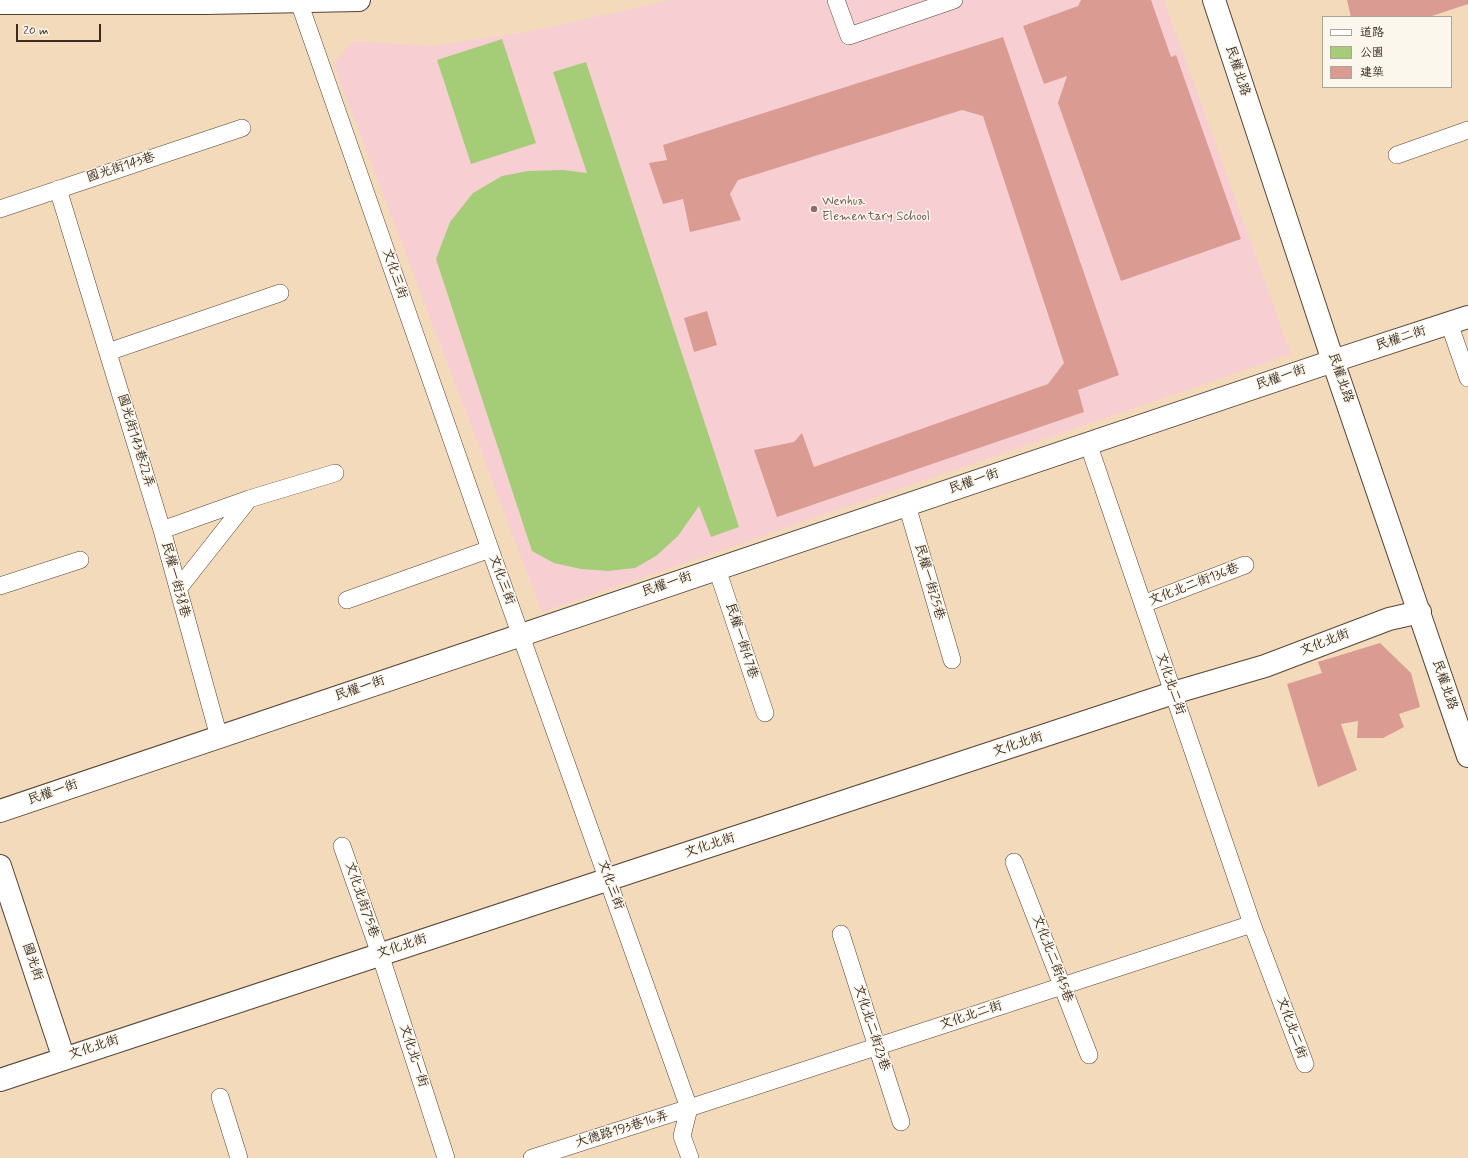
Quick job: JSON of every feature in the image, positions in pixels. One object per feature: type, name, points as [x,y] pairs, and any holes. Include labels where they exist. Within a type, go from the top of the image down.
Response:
[{"type":"street","points":[[0,3],[299,2],[360,0]]},
{"type":"street","name":"民權北路","points":[[1214,0],[1333,361],[1468,756]]},
{"type":"street","name":"民權二街","points":[[1333,361],[1459,320]]},
{"type":"street","name":"民權一街","points":[[0,811],[1333,361]]},
{"type":"street","name":"文化北街","points":[[0,1080],[1173,693],[1265,666],[1389,619],[1420,612]]},
{"type":"street","name":"國光街","points":[[0,866],[64,1059]]},
{"type":"lane","points":[[836,0],[849,36],[954,0]]},
{"type":"lane","name":"文化三街","points":[[299,2],[520,635],[689,1108]]},
{"type":"lane","name":"國光街143巷","points":[[0,209],[242,128]]},
{"type":"lane","points":[[1397,155],[1468,130]]},
{"type":"lane","name":"國光街143巷22弄","points":[[58,189],[162,530]]},
{"type":"lane","points":[[108,352],[280,293]]},
{"type":"lane","points":[[1459,320],[1468,378]]},
{"type":"lane","name":"文化北二街","points":[[1088,443],[1252,924],[1305,1064]]},
{"type":"lane","name":"民權一街38巷","points":[[219,737],[162,530],[249,499],[336,473]]},
{"type":"lane","points":[[178,589],[249,499]]},
{"type":"lane","name":"民權一街25巷","points":[[907,505],[952,660]]},
{"type":"lane","points":[[347,600],[490,548]]},
{"type":"lane","points":[[0,586],[80,560]]},
{"type":"lane","name":"文化北二街136巷","points":[[1143,604],[1245,565]]},
{"type":"lane","name":"民權一街47巷","points":[[717,568],[765,714]]},
{"type":"lane","name":"文化北街75巷","points":[[342,846],[380,954]]},
{"type":"lane","name":"文化北二街45巷","points":[[1014,862],[1089,1055]]},
{"type":"lane","name":"文化北二街","points":[[689,1108],[1252,924]]},
{"type":"lane","name":"文化北二街23巷","points":[[841,934],[901,1122]]},
{"type":"lane","name":"文化北一街","points":[[380,954],[446,1158]]},
{"type":"lane","points":[[220,1097],[239,1158]]},
{"type":"lane","points":[[689,1108],[682,1136],[690,1158]]},
{"type":"lane","name":"大德路193巷16弄","points":[[532,1158],[689,1108]]},
{"type":"shaded area","name":"Wenhua Elementary School","points":[[671,0],[1164,0],[1291,354],[542,612],[333,63],[354,41],[432,46],[532,31]]},
{"type":"green space","points":[[502,39],[536,143],[471,164],[437,60]]},
{"type":"green space","points":[[586,62],[739,527],[711,537],[699,506],[678,536],[656,556],[635,568],[608,571],[581,569],[554,563],[532,551],[436,259],[450,222],[473,193],[502,176],[528,171],[563,170],[587,173],[553,72]]},
{"type":"building","points":[[1081,0],[1151,0],[1171,57],[1176,55],[1241,239],[1121,281],[1058,103],[1067,76],[1044,84],[1023,26],[1078,6]]},
{"type":"building","points":[[1347,0],[1468,0],[1468,4],[1432,16],[1351,16]]},
{"type":"building","points":[[1003,37],[1119,375],[1078,390],[1084,412],[777,517],[754,450],[794,442],[802,433],[814,467],[1048,384],[1064,363],[983,116],[962,110],[738,180],[730,194],[741,220],[690,232],[683,199],[663,204],[649,163],[667,160],[663,145]]},
{"type":"building","points":[[707,311],[717,345],[694,352],[684,318]]},
{"type":"building","points":[[1380,643],[1411,673],[1420,707],[1399,714],[1404,727],[1383,738],[1357,738],[1358,721],[1341,724],[1357,770],[1318,787],[1287,684],[1322,673],[1318,662]]},
{"type":"place","name":"Wenhua Elementary School","points":[[814,209]]}]
